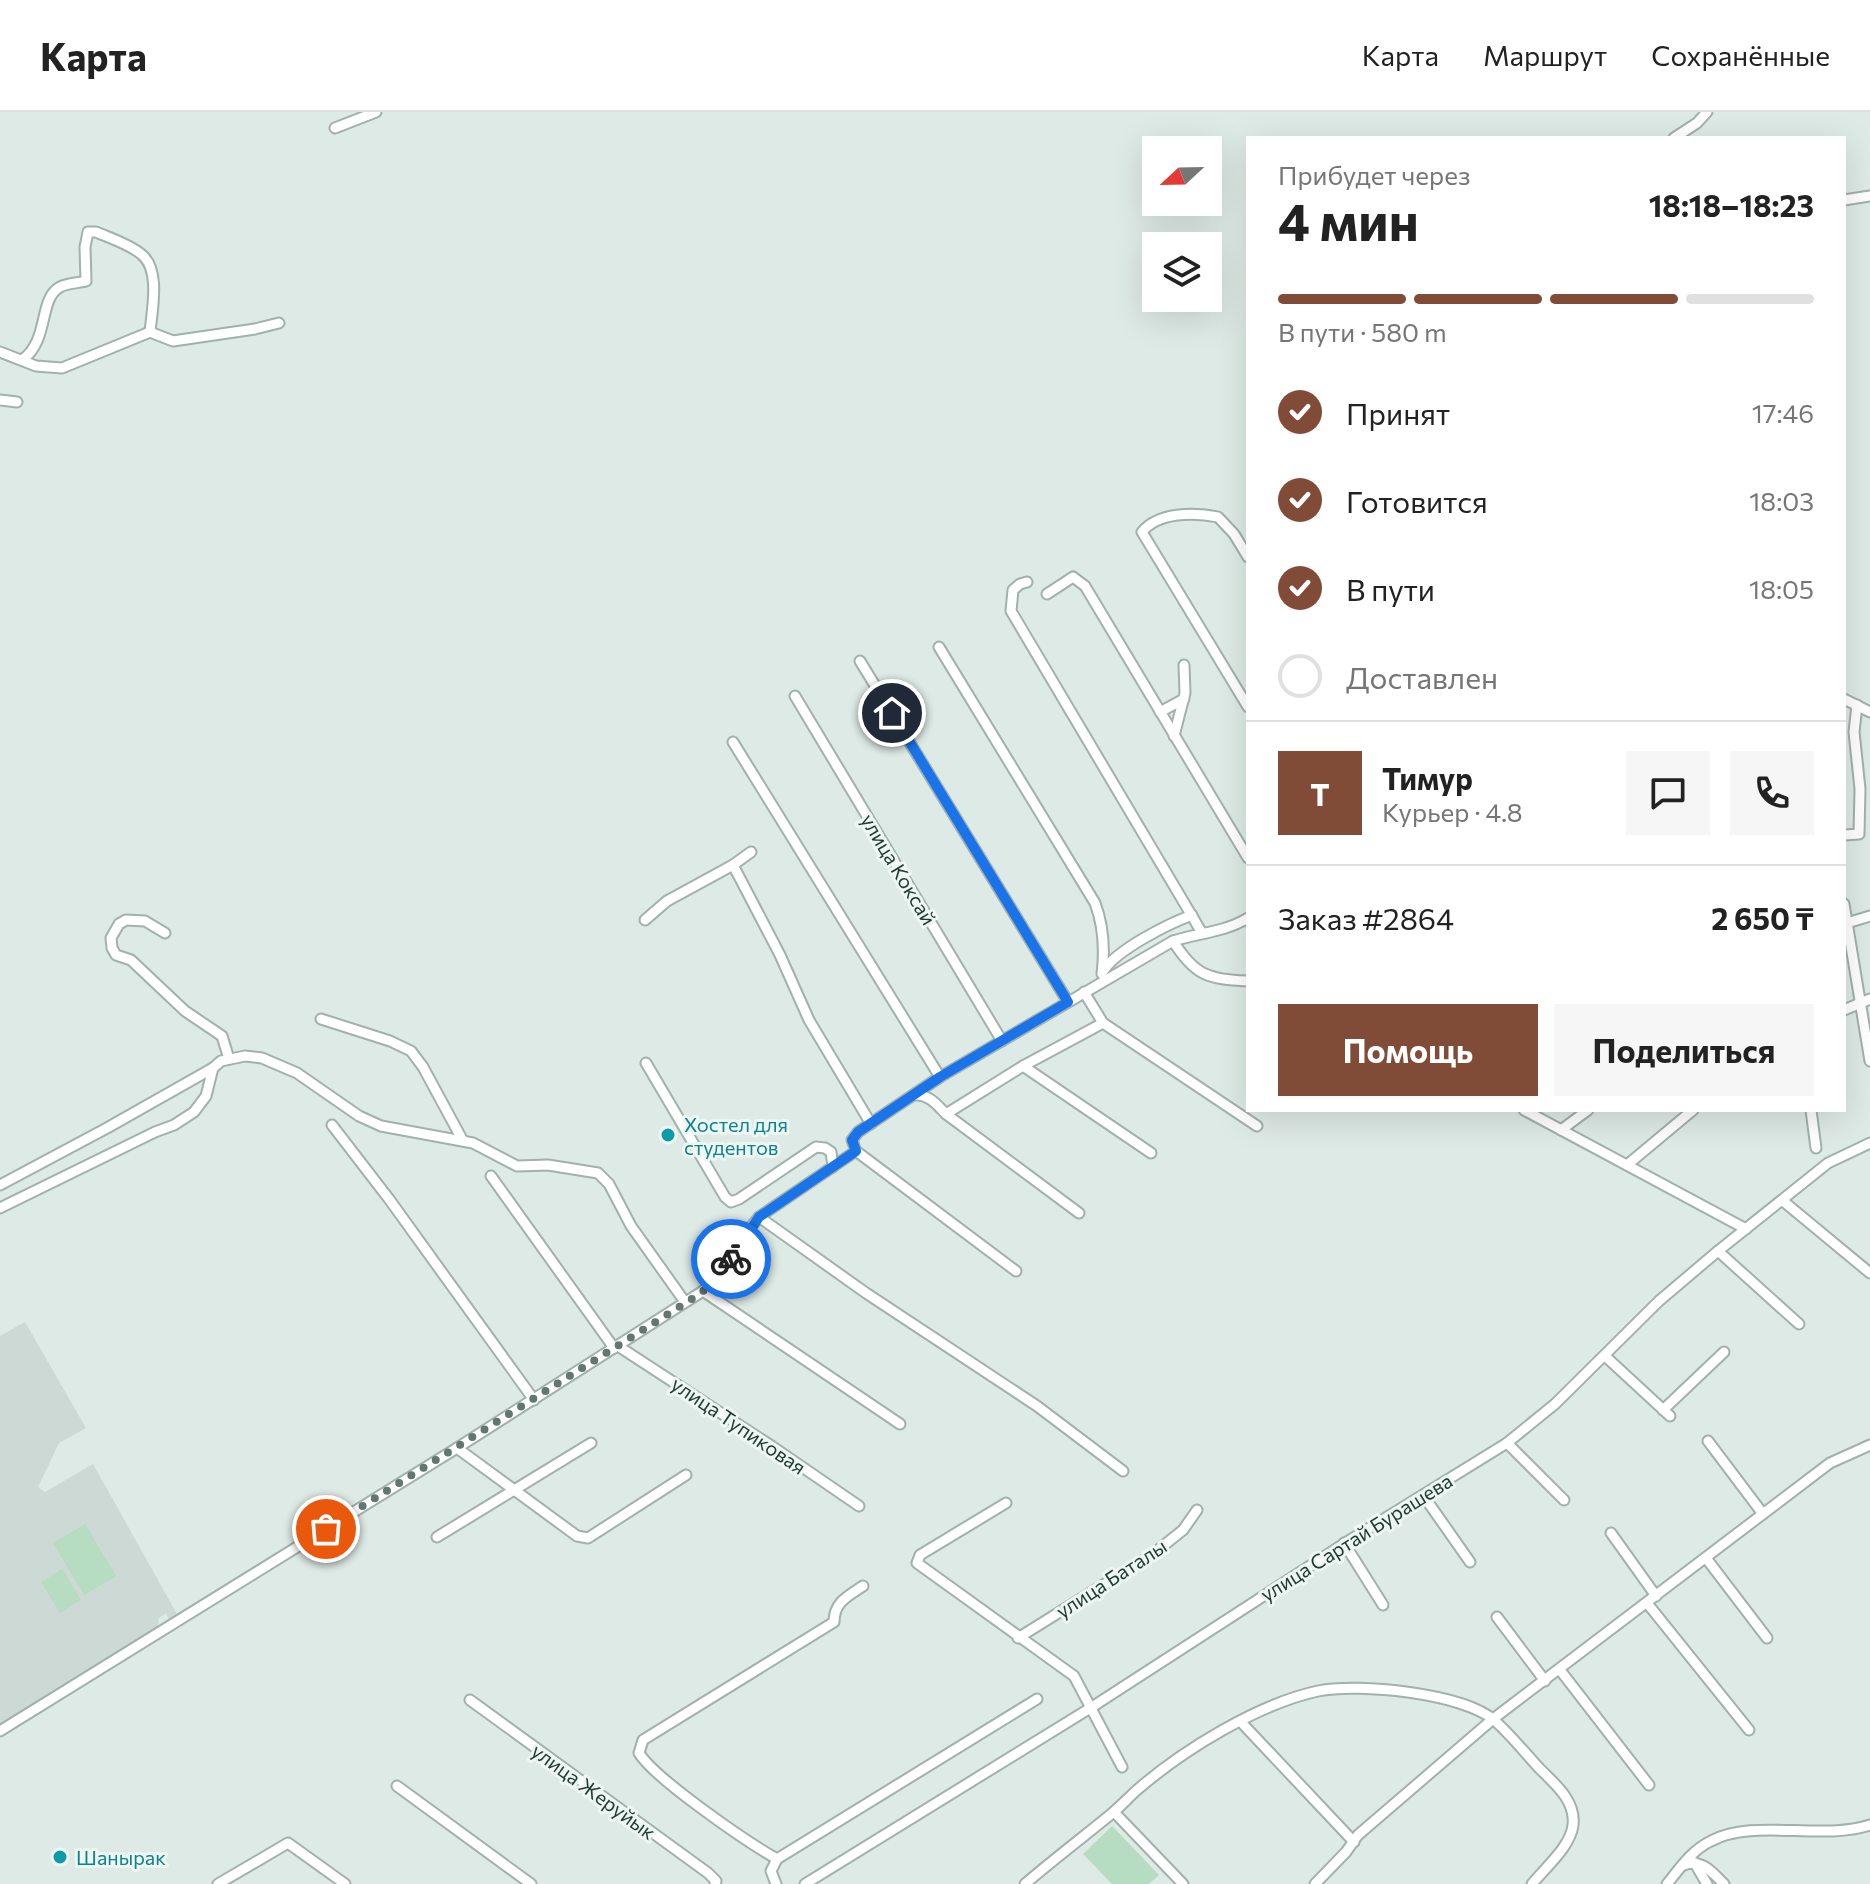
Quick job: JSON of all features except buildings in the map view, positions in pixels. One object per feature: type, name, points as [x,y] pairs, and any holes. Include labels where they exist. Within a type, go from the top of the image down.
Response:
[{"type":"street","points":[[335,128],[376,112]]},
{"type":"street","points":[[1677,136],[1707,112]]},
{"type":"street","points":[[1846,200],[1870,196]]},
{"type":"street","points":[[22,360],[39,340],[50,297],[60,287],[86,281],[88,232],[96,232],[139,252],[149,261],[152,271],[150,332]]},
{"type":"street","points":[[0,352],[49,369],[62,368],[150,332],[173,341],[279,323]]},
{"type":"street","points":[[0,400],[17,402]]},
{"type":"street","points":[[1246,554],[1234,534],[1218,517],[1170,517],[1157,520],[1142,532],[1246,704]]},
{"type":"street","points":[[1047,594],[1073,577],[1085,586],[1246,855]]},
{"type":"street","points":[[1027,582],[1013,590],[1011,611],[1202,933]]},
{"type":"street","points":[[939,647],[1095,903],[1104,939],[1101,979]]},
{"type":"street","points":[[860,661],[1068,1002]]},
{"type":"street","points":[[1174,736],[1184,699],[1184,665]]},
{"type":"street","name":"улица Коксай","points":[[795,696],[1002,1041]]},
{"type":"street","points":[[1160,712],[1184,699]]},
{"type":"street","points":[[1846,700],[1870,712]]},
{"type":"street","points":[[1857,705],[1854,738],[1860,789],[1859,834]]},
{"type":"street","points":[[733,742],[940,1077]]},
{"type":"street","points":[[1846,835],[1870,835]]},
{"type":"street","points":[[645,920],[667,901],[751,852]]},
{"type":"street","points":[[733,865],[780,955],[809,1020],[871,1124]]},
{"type":"street","points":[[1101,979],[1109,963],[1147,938],[1192,915]]},
{"type":"street","points":[[1847,923],[1870,916]]},
{"type":"street","points":[[1846,917],[1870,1061]]},
{"type":"street","points":[[1016,1271],[856,1151],[852,1140],[858,1132],[940,1077],[1068,1002],[1101,979],[1173,941],[1233,927],[1246,919]]},
{"type":"street","points":[[165,933],[145,921],[126,920],[114,929],[112,948],[116,955],[131,960],[185,1011],[222,1036],[229,1059]]},
{"type":"street","points":[[1173,941],[1190,965],[1204,975],[1246,981]]},
{"type":"street","points":[[1084,992],[1103,1023],[1257,1126]]},
{"type":"street","points":[[1846,1009],[1870,999]]},
{"type":"street","points":[[321,1019],[411,1051],[463,1141]]},
{"type":"street","points":[[946,1114],[1023,1066],[1103,1023]]},
{"type":"street","points":[[0,1185],[229,1059],[245,1056],[262,1058],[297,1073],[359,1116],[381,1126],[473,1143],[517,1166],[548,1165],[598,1173],[609,1184],[631,1226],[685,1302]]},
{"type":"street","points":[[646,1063],[725,1197],[731,1202],[816,1147],[831,1152],[833,1167]]},
{"type":"street","points":[[1023,1066],[1151,1153]]},
{"type":"street","points":[[0,1208],[194,1112],[206,1096],[213,1068]]},
{"type":"street","points":[[916,1095],[933,1101],[946,1114],[1079,1213]]},
{"type":"street","points":[[1528,1112],[1746,1229]]},
{"type":"street","points":[[1561,1130],[1585,1112]]},
{"type":"street","points":[[1627,1165],[1691,1112]]},
{"type":"street","points":[[1811,1112],[1816,1148]]},
{"type":"street","points":[[332,1125],[534,1400]]},
{"type":"street","name":"улица Сартай Бурашева","points":[[805,1884],[1092,1707],[1344,1543],[1507,1443],[1555,1404],[1659,1301],[1718,1251],[1828,1163],[1870,1143]]},
{"type":"street","points":[[0,1731],[534,1400],[703,1291],[725,1272],[759,1217],[856,1151]]},
{"type":"street","points":[[491,1176],[616,1347]]},
{"type":"street","points":[[1783,1201],[1870,1273]]},
{"type":"street","points":[[759,1217],[866,1293],[1037,1406],[1123,1471]]},
{"type":"street","points":[[1718,1251],[1799,1324]]},
{"type":"street","points":[[703,1291],[900,1424]]},
{"type":"street","name":"улица Тупиковая","points":[[616,1347],[859,1506]]},
{"type":"street","points":[[1605,1356],[1667,1413],[1724,1352]]},
{"type":"street","points":[[1708,1441],[1763,1514]]},
{"type":"street","points":[[437,1537],[591,1443]]},
{"type":"street","points":[[1507,1443],[1564,1500]]},
{"type":"street","points":[[1315,1884],[1354,1842],[1493,1719],[1830,1463],[1870,1445]]},
{"type":"street","points":[[457,1448],[577,1536],[588,1538],[686,1475]]},
{"type":"street","points":[[1423,1495],[1470,1562]]},
{"type":"street","points":[[1006,1503],[920,1555],[917,1563],[1074,1676],[1122,1767]]},
{"type":"street","name":"улица Баталы","points":[[1018,1638],[1153,1554],[1183,1530],[1197,1510]]},
{"type":"street","points":[[1611,1533],[1656,1596]]},
{"type":"street","points":[[1344,1543],[1383,1605]]},
{"type":"street","points":[[1706,1558],[1767,1638]]},
{"type":"street","points":[[777,1859],[645,1763],[639,1753],[640,1746],[650,1736],[834,1622],[834,1610],[840,1602],[863,1586]]},
{"type":"street","points":[[1647,1603],[1749,1730]]},
{"type":"street","points":[[1497,1617],[1545,1681]]},
{"type":"street","points":[[1560,1670],[1649,1785]]},
{"type":"street","points":[[1025,1884],[1114,1812],[1137,1789],[1207,1740],[1240,1721],[1294,1698],[1348,1688],[1460,1701],[1493,1719],[1560,1790],[1573,1814],[1573,1828],[1532,1884]]},
{"type":"street","points":[[776,1884],[771,1871],[777,1859],[1037,1699]]},
{"type":"street","name":"улица Жеруйык","points":[[470,1700],[708,1873],[716,1881],[715,1884]]},
{"type":"street","points":[[1240,1721],[1354,1842]]},
{"type":"street","points":[[397,1786],[531,1884]]},
{"type":"street","points":[[1114,1812],[1183,1884]]},
{"type":"street","points":[[1667,1884],[1711,1840],[1732,1833],[1819,1832],[1870,1825]]},
{"type":"street","points":[[218,1884],[283,1844],[293,1845],[345,1884]]},
{"type":"street","points":[[1681,1867],[1694,1862],[1711,1871],[1724,1884]]},
{"type":"street","points":[[1694,1862],[1707,1884]]},
{"type":"shaded area","points":[[25,1322],[86,1428],[59,1443],[38,1487],[45,1492],[93,1464],[177,1614],[169,1619],[166,1613],[159,1618],[158,1626],[0,1725],[0,1336]]},
{"type":"green space","points":[[85,1524],[116,1576],[84,1595],[53,1543]]},
{"type":"green space","points":[[62,1569],[81,1600],[60,1613],[41,1582]]},
{"type":"green space","points":[[1112,1826],[1159,1875],[1149,1884],[1112,1884],[1083,1854]]},
{"type":"way so far","points":[[326,1529],[665,1316],[712,1284],[725,1272],[731,1259]]},
{"type":"place","name":"Хостел для студентов","points":[[668,1135]]},
{"type":"place","name":"Шанырак","points":[[60,1857]]},
{"type":"route","points":[[731,1259],[759,1217],[856,1151],[852,1140],[858,1132],[940,1077],[1068,1002],[892,713]]}]
